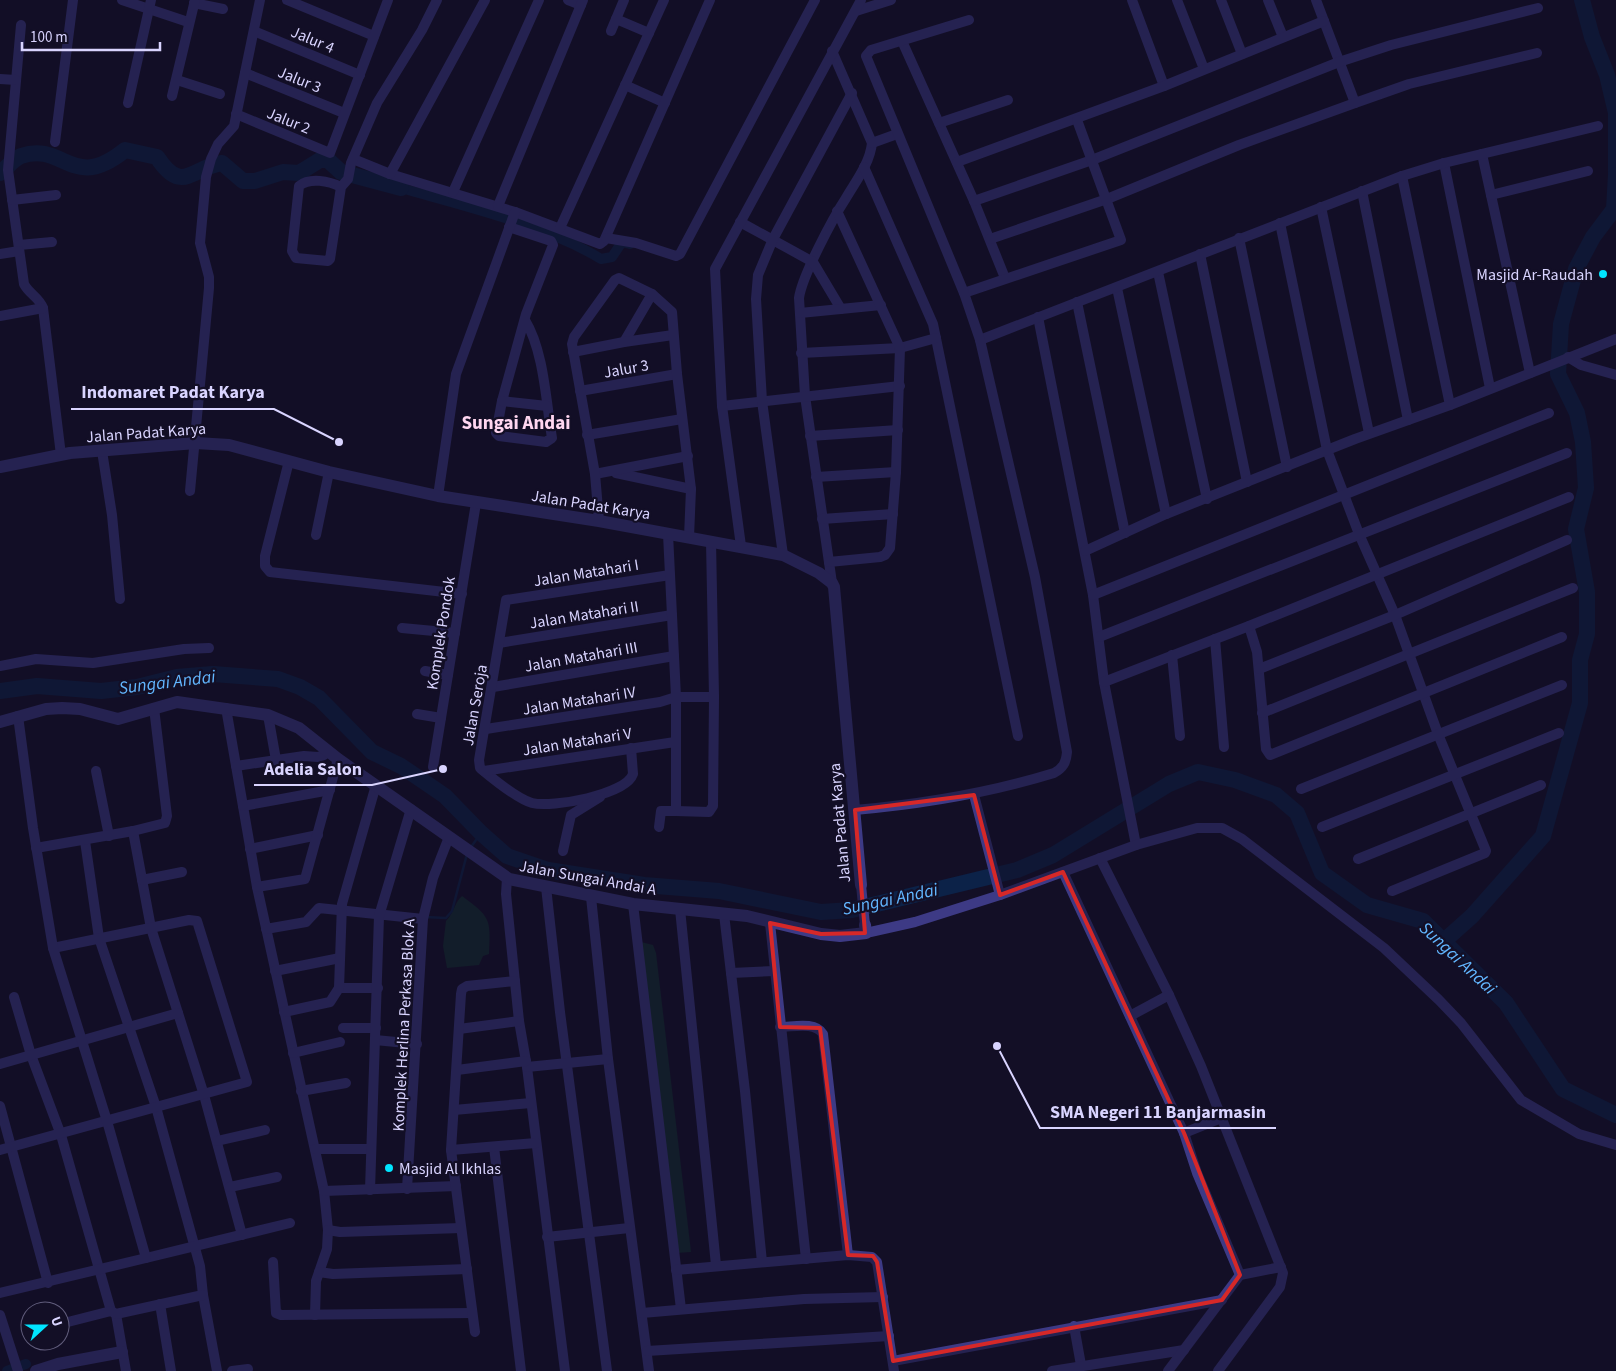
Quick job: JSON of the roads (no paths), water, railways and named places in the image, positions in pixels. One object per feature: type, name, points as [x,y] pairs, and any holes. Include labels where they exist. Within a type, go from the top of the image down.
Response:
[{"type":"street","points":[[55,142],[73,0]]},
{"type":"street","points":[[122,0],[150,5],[188,22]]},
{"type":"street","points":[[190,491],[196,443],[209,288],[209,277],[200,243],[206,177],[218,144],[234,126],[260,0]]},
{"type":"street","points":[[287,0],[374,36]]},
{"type":"street","points":[[344,113],[388,0]]},
{"type":"street","points":[[344,183],[303,182],[298,186],[292,251],[296,258],[328,261],[330,259],[344,183],[352,163],[377,103],[422,30],[437,0]]},
{"type":"street","points":[[390,174],[485,0]]},
{"type":"street","points":[[453,192],[539,0]]},
{"type":"street","points":[[498,206],[582,3],[568,0]]},
{"type":"street","points":[[611,31],[624,0]]},
{"type":"street","points":[[560,228],[664,0]]},
{"type":"street","points":[[512,220],[560,228],[598,244],[604,241],[710,0]]},
{"type":"street","points":[[606,238],[636,243],[676,256],[680,254],[815,0]]},
{"type":"street","points":[[741,546],[722,406],[714,276],[718,263],[861,0]]},
{"type":"street","points":[[856,11],[891,0]]},
{"type":"street","points":[[1132,0],[1164,86]]},
{"type":"street","points":[[1177,0],[1204,69]]},
{"type":"street","points":[[1221,0],[1242,54]]},
{"type":"street","points":[[1268,0],[1284,37]]},
{"type":"street","points":[[1316,0],[1355,103]]},
{"type":"street","points":[[172,96],[177,80],[188,22],[195,2],[223,9]]},
{"type":"street","points":[[128,103],[150,5]]},
{"type":"street","points":[[974,201],[1092,160],[1339,62],[1391,45],[1538,8]]},
{"type":"street","points":[[616,19],[649,33]]},
{"type":"street","points":[[855,810],[913,805],[974,795],[1054,773],[1064,765],[1067,752],[1035,577],[980,340],[964,293],[866,56],[871,50],[969,20]]},
{"type":"street","points":[[957,162],[1077,120],[1324,21]]},
{"type":"street","points":[[21,26],[8,170],[24,284],[30,293],[41,302],[43,308],[61,455]]},
{"type":"street","name":"Jalur 4","points":[[254,30],[360,75]]},
{"type":"street","points":[[902,41],[974,201],[1005,278]]},
{"type":"street","points":[[832,51],[852,93],[872,143],[864,167],[837,211],[800,291],[805,396],[832,583]]},
{"type":"street","points":[[990,239],[1107,199],[1239,145],[1355,103],[1418,82],[1537,53]]},
{"type":"street","name":"Jalur 3","points":[[245,73],[344,113]]},
{"type":"street","points":[[0,79],[16,80]]},
{"type":"street","points":[[177,80],[220,94]]},
{"type":"street","points":[[625,85],[665,103]]},
{"type":"street","points":[[783,554],[762,401],[756,286],[760,268],[773,239],[852,93]]},
{"type":"street","points":[[939,123],[1008,100]]},
{"type":"street","name":"Jalur 2","points":[[236,114],[330,152],[344,113]]},
{"type":"street","points":[[964,293],[1121,240],[1077,120]]},
{"type":"street","points":[[980,340],[1402,176],[1444,163],[1598,126]]},
{"type":"street","points":[[872,143],[897,134]]},
{"type":"street","points":[[1482,154],[1535,371]]},
{"type":"street","points":[[352,163],[498,206],[512,220],[551,242],[553,245],[525,320],[502,401],[496,430],[499,436],[546,442],[552,438],[547,406],[534,334],[525,320]]},
{"type":"street","points":[[1444,163],[1490,388]]},
{"type":"street","points":[[864,167],[931,317],[1018,736]]},
{"type":"street","points":[[1491,195],[1588,171]]},
{"type":"street","points":[[1402,176],[1450,405]]},
{"type":"street","points":[[1362,191],[1408,420]]},
{"type":"street","points":[[12,200],[56,195]]},
{"type":"street","points":[[1321,207],[1369,433]]},
{"type":"street","points":[[829,562],[885,555],[890,548],[900,386],[900,348],[837,211]]},
{"type":"street","points":[[438,496],[456,374],[512,220]]},
{"type":"street","points":[[740,222],[813,262],[841,309]]},
{"type":"street","points":[[1280,222],[1327,450],[1359,534],[1395,615],[1438,734],[1486,853],[1392,891]]},
{"type":"street","points":[[1239,238],[1287,467]]},
{"type":"street","points":[[0,254],[19,248],[52,242]]},
{"type":"street","points":[[1200,254],[1247,482]]},
{"type":"street","points":[[1158,272],[1207,499]]},
{"type":"street","points":[[600,521],[595,474],[573,352],[574,337],[615,280],[619,278],[652,294],[672,312],[677,374],[691,489],[689,537]]},
{"type":"street","points":[[1117,288],[1166,514]]},
{"type":"street","points":[[624,342],[652,294]]},
{"type":"street","points":[[1077,302],[1124,533]]},
{"type":"street","points":[[800,313],[881,305]]},
{"type":"street","points":[[0,316],[43,308]]},
{"type":"street","points":[[1038,317],[1093,594],[1104,682],[1136,846]]},
{"type":"street","points":[[573,352],[624,342],[673,336]]},
{"type":"street","points":[[802,354],[900,348],[936,338]]},
{"type":"street","points":[[1085,551],[1166,514],[1369,433],[1450,405],[1616,339]]},
{"type":"street","points":[[1564,359],[1616,374]]},
{"type":"street","name":"Jalur 3","points":[[580,391],[677,374]]},
{"type":"street","points":[[722,406],[900,386]]},
{"type":"street","points":[[502,401],[547,406]]},
{"type":"street","points":[[1093,594],[1548,413]]},
{"type":"street","points":[[587,435],[682,419]]},
{"type":"street","points":[[810,436],[898,430]]},
{"type":"street","name":"Jalan Padat Karya","points":[[0,467],[61,455],[196,443],[242,448],[330,472],[438,496],[600,521],[783,554],[832,583],[835,594],[865,929]]},
{"type":"street","points":[[102,451],[112,515],[120,599]]},
{"type":"street","points":[[1099,637],[1567,453]]},
{"type":"street","points":[[595,474],[688,456]]},
{"type":"street","points":[[289,461],[265,556],[265,566],[270,572],[462,594]]},
{"type":"street","points":[[316,535],[330,472]]},
{"type":"street","points":[[612,472],[691,489]]},
{"type":"street","points":[[816,477],[896,472]]},
{"type":"street","points":[[1104,682],[1249,626],[1569,497]]},
{"type":"street","name":"Komplek Pondok","points":[[433,767],[476,503]]},
{"type":"street","points":[[822,519],[893,514]]},
{"type":"street","points":[[668,534],[676,697],[676,811]]},
{"type":"street","points":[[1258,669],[1395,615],[1567,540]]},
{"type":"street","points":[[659,828],[661,811],[708,812],[712,810],[714,697],[711,541]]},
{"type":"street","name":"Jalan Matahari I","points":[[506,600],[670,575]]},
{"type":"street","points":[[1262,714],[1573,588]]},
{"type":"street","name":"Jalan Seroja","points":[[484,771],[479,765],[506,600]]},
{"type":"street","name":"Jalan Matahari II","points":[[500,643],[672,615]]},
{"type":"street","points":[[1249,626],[1257,652],[1266,750],[1270,755],[1562,637]]},
{"type":"street","points":[[402,628],[455,632]]},
{"type":"street","points":[[1215,639],[1224,747]]},
{"type":"street","points":[[0,666],[36,659],[93,663],[184,649],[209,648]]},
{"type":"street","points":[[1172,655],[1180,736]]},
{"type":"street","name":"Jalan Matahari III","points":[[493,687],[674,656]]},
{"type":"street","points":[[425,672],[448,675]]},
{"type":"street","points":[[1301,789],[1562,685]]},
{"type":"street","name":"Jalan Matahari IV","points":[[486,730],[660,702],[676,697],[714,697]]},
{"type":"street","name":"Jalan Sungai Andai A","points":[[0,722],[18,716],[62,708],[80,709],[118,719],[177,702],[268,715],[299,728],[338,759],[507,878],[524,884],[633,904],[747,916],[821,934],[840,936],[865,929]]},
{"type":"street","points":[[36,848],[134,832],[162,824],[166,820],[154,708]]},
{"type":"street","points":[[226,708],[257,887],[324,1191],[328,1230],[326,1254],[319,1272],[315,1292],[315,1315]]},
{"type":"street","points":[[417,714],[441,718]]},
{"type":"street","points":[[268,715],[276,760]]},
{"type":"street","points":[[18,716],[36,848],[53,948],[80,1040],[107,1121],[146,1258]]},
{"type":"street","points":[[1322,827],[1559,732]]},
{"type":"street","name":"Jalan Matahari V","points":[[484,771],[675,742]]},
{"type":"street","points":[[563,851],[571,816],[632,778],[632,748]]},
{"type":"street","points":[[236,766],[304,756],[318,757],[324,755],[327,751]]},
{"type":"street","points":[[257,887],[305,879],[338,759]]},
{"type":"street","points":[[96,771],[109,836]]},
{"type":"street","points":[[484,771],[531,802],[546,804],[606,794]]},
{"type":"street","points":[[284,1012],[330,1002],[339,988],[341,908],[376,785]]},
{"type":"street","points":[[1358,859],[1540,786]]},
{"type":"street","points":[[243,806],[330,790]]},
{"type":"street","points":[[974,795],[995,884],[1000,895]]},
{"type":"street","points":[[370,1190],[380,914],[411,809]]},
{"type":"street","points":[[865,929],[915,922],[1000,895],[1136,846],[1197,828],[1222,828],[1242,838],[1384,948],[1461,1023],[1521,1100],[1579,1134],[1616,1146]]},
{"type":"street","points":[[134,832],[151,928],[204,1095],[242,1235]]},
{"type":"street","points":[[250,849],[318,835]]},
{"type":"street","name":"Komplek Herlina Perkasa Blok A","points":[[407,1189],[423,918],[433,878],[449,837]]},
{"type":"street","points":[[85,841],[99,938],[156,1107],[200,1266],[203,1295],[217,1371]]},
{"type":"street","points":[[1100,858],[1169,996],[1201,1066],[1283,1274],[1280,1287],[1218,1371]]},
{"type":"street","points":[[142,880],[182,872]]},
{"type":"street","points":[[1063,872],[1184,1133],[1197,1173],[1240,1275]]},
{"type":"street","points":[[507,878],[506,894],[519,1021],[527,1064],[565,1371]]},
{"type":"street","points":[[546,887],[607,1371]]},
{"type":"street","points":[[591,897],[608,1059],[649,1371]]},
{"type":"street","points":[[633,904],[681,1309]]},
{"type":"street","points":[[266,929],[306,922],[319,908],[341,908],[423,918]]},
{"type":"street","points":[[680,909],[716,1265]]},
{"type":"street","points":[[724,914],[745,1092],[762,1262]]},
{"type":"street","points":[[0,1150],[246,1084],[248,1080],[200,927],[194,920],[53,948]]},
{"type":"street","points":[[770,923],[806,1259]]},
{"type":"street","points":[[275,971],[340,958]]},
{"type":"street","points":[[731,973],[774,971]]},
{"type":"street","points":[[475,1332],[451,1150],[461,994],[464,987],[515,981]]},
{"type":"street","points":[[339,988],[378,988]]},
{"type":"street","points":[[1130,1016],[1169,996]]},
{"type":"street","points":[[14,997],[31,1055],[61,1135],[113,1313],[126,1371]]},
{"type":"street","points":[[0,1064],[178,1013]]},
{"type":"street","points":[[459,1029],[519,1021]]},
{"type":"street","points":[[780,1027],[813,1026],[819,1028],[823,1034],[848,1255]]},
{"type":"street","points":[[343,1028],[376,1028]]},
{"type":"street","points":[[375,1040],[417,1044]]},
{"type":"street","points":[[293,1053],[340,1042]]},
{"type":"street","points":[[457,1070],[608,1059]]},
{"type":"street","points":[[301,1091],[346,1083]]},
{"type":"street","points":[[454,1110],[531,1103]]},
{"type":"street","points":[[0,1106],[48,1282]]},
{"type":"street","points":[[1184,1133],[1221,1118]]},
{"type":"street","points":[[217,1141],[265,1130]]},
{"type":"street","points":[[451,1150],[536,1143]]},
{"type":"street","points":[[494,1147],[521,1371]]},
{"type":"street","points":[[315,1148],[370,1149]]},
{"type":"street","points":[[230,1187],[277,1177]]},
{"type":"street","points":[[324,1191],[456,1186]]},
{"type":"street","points":[[0,1293],[290,1224]]},
{"type":"street","points":[[328,1230],[340,1232],[461,1228]]},
{"type":"street","points":[[547,1237],[629,1228]]},
{"type":"street","points":[[676,1270],[716,1265],[848,1255],[870,1256],[874,1258],[883,1297],[894,1366],[1074,1326],[1222,1300]]},
{"type":"street","points":[[273,1262],[276,1313],[315,1315],[472,1313]]},
{"type":"street","points":[[1168,1371],[1240,1275],[1281,1267]]},
{"type":"street","points":[[319,1272],[333,1274],[467,1269]]},
{"type":"street","points":[[70,1322],[203,1295]]},
{"type":"street","points":[[642,1313],[804,1299],[883,1297]]},
{"type":"street","points":[[160,1304],[171,1371]]},
{"type":"street","points":[[0,1316],[18,1371]]},
{"type":"street","points":[[1074,1326],[1081,1365]]},
{"type":"street","points":[[647,1352],[889,1336]]},
{"type":"street","points":[[1052,1371],[1184,1350]]},
{"type":"street","points":[[36,1371],[58,1364],[122,1352]]},
{"type":"street","points":[[232,1371],[248,1369]]},
{"type":"waterway","points":[[1582,0],[1592,37],[1607,75],[1616,113],[1616,174]]},
{"type":"waterway","points":[[0,173],[18,157],[36,153],[48,155],[80,167],[92,167],[107,162],[125,150],[157,157],[173,175],[180,177],[222,163],[243,181],[255,181],[283,172],[299,173],[320,160],[328,160],[341,172],[401,188]]},
{"type":"waterway","points":[[1444,941],[1472,916],[1543,836],[1580,703],[1580,660],[1587,634],[1587,592],[1576,529],[1586,488],[1583,442],[1577,413],[1558,374],[1561,324],[1576,269],[1593,237],[1614,209],[1616,175]]},
{"type":"waterway","points":[[401,188],[530,226],[579,247],[601,259],[612,257],[622,242],[630,244]]},
{"type":"waterway","name":"Sungai Andai","points":[[0,691],[37,686],[101,691],[137,687],[177,677],[213,674],[278,679],[300,687],[319,698],[372,752],[401,766],[445,796],[481,833],[507,856],[548,870],[644,885],[719,891],[821,912],[852,910],[1017,870],[1053,855],[1169,784],[1198,772],[1235,780],[1276,795],[1297,813],[1322,873],[1367,905],[1423,921],[1506,1003],[1563,1089],[1616,1115]]},
{"type":"waterway","points":[[471,847],[481,833]]},
{"type":"waterway","points":[[425,917],[446,918],[452,911],[467,854]]},
{"type":"waterway","points":[[7,1371],[26,1364]]},
{"type":"place","name":"Masjid Ar-Raudah","points":[[1603,274]]},
{"type":"place","name":"Indomaret Padat Karya","points":[[339,442]]},
{"type":"place","name":"Adelia Salon","points":[[443,769]]},
{"type":"place","name":"SMA Negeri 11 Banjarmasin","points":[[997,1046]]},
{"type":"place","name":"Masjid Al Ikhlas","points":[[389,1168]]},
{"type":"district","name":"Sungai Andai","points":[[516,422]]}]
